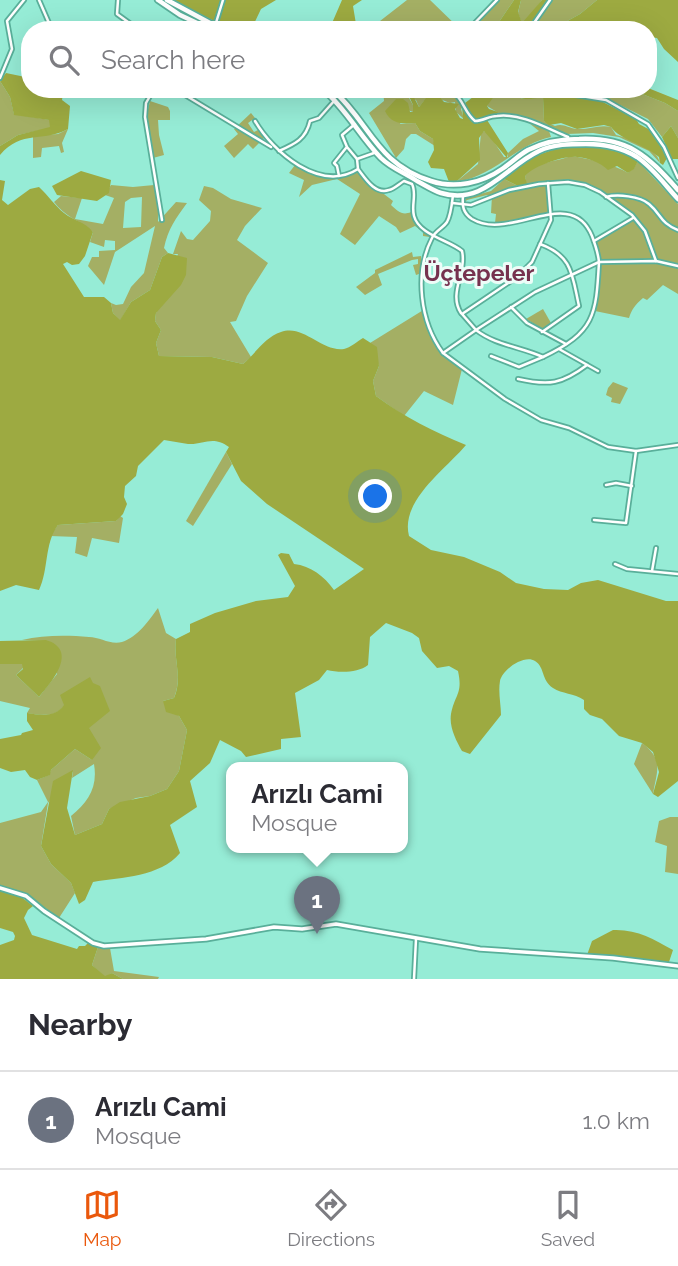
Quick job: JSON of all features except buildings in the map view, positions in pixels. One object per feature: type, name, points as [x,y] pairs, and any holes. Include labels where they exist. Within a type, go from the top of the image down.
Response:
[{"type":"main road","points":[[158,0],[194,21]]},
{"type":"main road","points":[[167,0],[200,21]]},
{"type":"main road","points":[[339,98],[390,160],[430,181],[461,184],[489,177],[527,151],[554,141],[600,139],[630,146],[653,162],[678,190]]},
{"type":"main road","points":[[335,100],[388,164],[412,181],[435,191],[463,195],[491,186],[522,160],[541,150],[563,145],[592,144],[613,147],[636,156],[678,199]]},
{"type":"main road","points":[[454,184],[454,195]]},
{"type":"main road","points":[[461,184],[463,195]]},
{"type":"street","points":[[0,78],[12,49],[7,21],[24,0]]},
{"type":"street","points":[[39,0],[48,21]]},
{"type":"street","points":[[118,0],[117,14],[127,21]]},
{"type":"street","points":[[216,21],[223,0]]},
{"type":"street","points":[[477,21],[497,0]]},
{"type":"street","points":[[535,21],[550,0]]},
{"type":"street","points":[[0,20],[7,21]]},
{"type":"street","points":[[149,98],[145,117],[162,220]]},
{"type":"street","points":[[190,98],[279,152]]},
{"type":"street","points":[[460,98],[475,121],[510,116],[532,121],[571,139]]},
{"type":"street","points":[[594,98],[606,100],[648,124],[664,147],[678,178]]},
{"type":"street","points":[[279,152],[301,140],[310,121],[319,118],[335,100]]},
{"type":"street","points":[[255,121],[267,141],[296,165],[325,175],[339,176],[347,176],[358,169]]},
{"type":"street","points":[[355,124],[342,135],[357,159],[358,169],[379,191],[391,190],[404,181],[412,181],[415,219],[421,228],[462,251],[464,265],[455,302],[462,314],[475,330],[512,348],[531,351],[542,357]]},
{"type":"street","points":[[551,131],[554,141]]},
{"type":"street","points":[[339,176],[338,167],[334,163],[347,146]]},
{"type":"street","points":[[357,159],[376,152]]},
{"type":"street","points":[[452,203],[471,205],[509,190],[548,183],[580,184],[606,197],[634,217],[645,231],[656,261]]},
{"type":"street","points":[[462,314],[524,271],[532,262],[550,225],[548,183]]},
{"type":"street","points":[[454,195],[446,222],[434,234],[423,262],[422,286],[429,326],[443,353],[505,399],[541,420],[569,428],[608,447],[636,451],[678,445]]},
{"type":"street","points":[[463,195],[462,204],[467,215],[476,221],[499,225],[569,213],[589,228],[599,262],[596,310],[582,332],[559,349],[527,365],[516,367],[491,356]]},
{"type":"street","points":[[606,197],[616,195],[644,201],[662,222],[678,230]]},
{"type":"street","points":[[594,241],[634,217]]},
{"type":"street","points":[[540,244],[556,251],[574,274],[579,306],[542,332]]},
{"type":"street","points":[[443,353],[546,286],[599,262],[656,261],[678,266]]},
{"type":"street","points":[[511,307],[527,323],[566,344]]},
{"type":"street","points":[[559,349],[598,371]]},
{"type":"street","points":[[518,379],[559,383],[587,365]]},
{"type":"street","points":[[594,520],[626,523],[636,451]]},
{"type":"street","points":[[606,485],[616,483],[632,486]]},
{"type":"street","points":[[652,571],[656,548]]},
{"type":"street","points":[[615,564],[627,569],[678,574]]},
{"type":"street","points":[[0,888],[26,896],[93,943],[104,946],[206,939],[274,927],[302,929],[336,924],[480,949],[613,958],[678,966]]},
{"type":"street","points":[[414,979],[416,939]]},
{"type":"green space","points":[[173,0],[222,0],[214,21]]},
{"type":"green space","points":[[225,0],[276,0],[261,9],[255,21],[219,21]]},
{"type":"green space","points":[[342,0],[362,0],[353,6],[356,21],[333,21]]},
{"type":"green space","points":[[407,0],[430,0],[452,21],[380,21]]},
{"type":"green space","points":[[499,0],[514,0],[500,21],[479,21]]},
{"type":"green space","points":[[514,0],[521,0],[518,12],[521,21],[500,21]]},
{"type":"green space","points":[[521,0],[542,0],[526,21],[521,21],[518,13]]},
{"type":"green space","points":[[542,0],[548,0],[533,21],[524,21]]},
{"type":"green space","points":[[553,0],[597,0],[567,21],[538,21]]},
{"type":"green space","points":[[597,0],[678,0],[678,62],[657,38],[657,21],[567,21]]},
{"type":"green space","points":[[6,73],[21,76],[21,98],[62,98],[70,106],[68,129],[16,142],[0,155],[0,146],[18,135],[50,127],[49,120],[14,115],[10,97],[0,81]]},
{"type":"green space","points":[[0,81],[10,97],[14,114],[50,120],[50,128],[18,135],[0,146]]},
{"type":"green space","points":[[657,92],[678,100],[678,111],[652,98],[657,98]]},
{"type":"green space","points":[[384,98],[409,98],[413,112],[408,110],[400,124],[415,123],[420,131],[433,139],[435,146],[416,134],[411,134],[396,158],[369,113],[384,101]]},
{"type":"green space","points":[[409,98],[457,98],[463,106],[461,109],[464,119],[456,112],[455,102],[440,99],[424,101],[419,107],[416,100]]},
{"type":"green space","points":[[410,98],[414,98],[419,107],[426,98],[441,98],[444,102],[459,104],[455,109],[463,119],[462,105],[472,122],[487,120],[508,153],[507,158],[484,131],[479,138],[480,160],[456,182],[449,182],[444,169],[431,168],[428,162],[434,150],[433,139],[420,131],[415,123],[397,122],[390,119],[385,111],[396,99],[403,99],[408,103],[410,112],[413,112],[413,105]]},
{"type":"green space","points":[[472,98],[493,98],[487,106],[498,112],[478,120],[473,118],[465,103]]},
{"type":"green space","points":[[492,98],[543,98],[544,121],[555,126],[563,125],[576,129],[611,127],[616,135],[635,141],[654,152],[660,163],[649,151],[619,137],[593,133],[567,134],[527,118],[496,114],[497,112],[487,106]]},
{"type":"green space","points":[[543,98],[599,100],[636,119],[639,124],[652,131],[667,158],[663,165],[659,157],[611,127],[604,125],[577,129],[561,123],[549,125],[544,121]]},
{"type":"green space","points":[[606,98],[652,98],[665,103],[678,111],[678,138],[671,126],[662,137],[648,119]]},
{"type":"green space","points":[[150,101],[168,107],[170,111],[170,120],[158,120],[164,155],[153,158],[146,118]]},
{"type":"green space","points":[[251,113],[255,118],[248,123],[254,132],[258,130],[264,138],[253,149],[248,144],[234,158],[224,146],[238,134],[234,129]]},
{"type":"green space","points":[[529,123],[549,131],[551,137],[527,146],[483,173],[456,182],[478,164],[481,133],[488,133],[504,157],[508,157],[508,153],[523,139],[539,131]]},
{"type":"green space","points":[[671,126],[678,138],[678,159],[672,159],[662,137]]},
{"type":"green space","points":[[68,129],[62,143],[64,152],[61,153],[59,146],[42,148],[41,157],[33,158],[33,136],[58,134]]},
{"type":"green space","points":[[561,147],[601,148],[619,152],[638,161],[628,173],[617,166],[608,170],[594,161],[572,157],[548,162],[533,169],[525,177],[528,186],[520,187],[504,179],[532,157]]},
{"type":"green space","points":[[571,156],[601,162],[628,173],[638,161],[678,204],[678,294],[663,285],[647,300],[640,300],[629,318],[595,311],[599,262],[594,241],[634,217],[603,195],[585,187],[548,183],[550,212],[505,223],[495,223],[496,214],[491,213],[492,196],[465,202],[466,198],[491,191],[504,179],[520,187],[527,185],[525,177],[533,168]]},
{"type":"green space","points":[[295,165],[326,175],[340,176],[358,172],[393,201],[391,205],[398,211],[411,212],[419,228],[431,235],[430,237],[423,236],[423,232],[415,226],[400,233],[396,227],[379,216],[355,245],[340,234],[360,194],[337,179],[312,185],[299,197],[304,180],[289,173]]},
{"type":"green space","points":[[81,171],[111,180],[109,193],[97,201],[57,195],[52,186]]},
{"type":"green space","points":[[0,180],[5,181],[2,200],[8,205],[30,189],[39,187],[64,213],[93,232],[85,256],[79,264],[63,264],[84,297],[104,297],[111,303],[113,313],[120,320],[131,302],[150,290],[162,257],[168,253],[187,258],[186,275],[181,285],[156,313],[155,321],[161,330],[156,343],[159,356],[212,357],[243,364],[270,338],[289,331],[336,349],[344,349],[363,338],[377,347],[379,366],[373,381],[376,396],[420,424],[466,445],[426,487],[411,511],[409,536],[431,550],[464,557],[500,572],[516,583],[544,589],[568,590],[581,583],[598,580],[666,601],[678,601],[678,781],[658,797],[653,794],[659,772],[653,752],[642,743],[619,736],[602,719],[590,715],[584,709],[584,700],[549,685],[538,664],[530,659],[514,664],[505,672],[499,685],[501,715],[470,754],[462,751],[451,724],[459,689],[458,671],[449,666],[437,668],[422,651],[419,638],[386,623],[370,637],[368,665],[348,672],[327,670],[319,680],[295,693],[301,737],[281,739],[281,749],[246,757],[241,751],[220,740],[210,763],[190,781],[197,807],[170,825],[180,853],[172,861],[140,875],[93,882],[85,900],[79,904],[71,883],[51,864],[41,846],[53,781],[73,770],[67,808],[75,835],[102,824],[109,809],[120,802],[150,796],[167,789],[179,771],[187,730],[179,716],[166,712],[163,701],[174,698],[177,690],[176,639],[190,632],[190,624],[215,613],[256,601],[288,597],[295,586],[278,555],[281,553],[289,554],[294,564],[317,572],[334,590],[364,569],[267,504],[241,481],[226,452],[229,447],[223,443],[213,441],[188,444],[164,440],[138,466],[136,476],[125,486],[124,497],[127,504],[116,521],[58,525],[51,540],[39,590],[16,585],[0,591]]},
{"type":"green space","points":[[111,185],[154,185],[158,222],[176,202],[187,203],[170,229],[164,248],[168,253],[162,257],[150,290],[131,302],[120,321],[113,313],[111,303],[123,304],[131,287],[144,273],[155,226],[115,252],[104,285],[88,266],[92,257],[99,257],[99,251],[115,250],[115,241],[105,240],[104,247],[90,242],[93,232],[62,211],[54,202],[61,196],[82,198],[75,219],[103,224],[114,198],[105,195]],"holes":[[[142,197],[141,227],[123,228],[125,202],[131,198]]]},
{"type":"green space","points":[[204,186],[213,188],[231,199],[262,208],[245,226],[237,240],[268,263],[247,296],[236,321],[230,322],[251,357],[243,364],[212,357],[159,356],[156,343],[161,330],[155,321],[156,313],[178,254],[173,254],[181,231],[187,239],[193,240],[210,221],[211,211],[199,200]]},
{"type":"green space","points":[[412,252],[413,257],[421,256],[422,273],[416,275],[413,265],[418,264],[418,259],[412,260],[378,274],[382,285],[365,295],[356,287],[375,273],[375,270]]},
{"type":"green space","points":[[425,309],[438,343],[448,357],[462,369],[453,405],[424,391],[404,416],[376,396],[373,381],[379,366],[370,343]]},
{"type":"green space","points":[[543,309],[551,323],[543,329],[526,319]]},
{"type":"green space","points":[[613,382],[628,388],[620,404],[611,402],[612,398],[606,395]]},
{"type":"green space","points":[[226,452],[232,464],[193,526],[186,521]]},
{"type":"green space","points":[[120,516],[123,518],[119,543],[92,538],[87,557],[75,553],[77,537],[50,536],[58,525],[116,521]]},
{"type":"green space","points":[[158,608],[166,633],[176,639],[177,690],[174,698],[163,701],[179,716],[187,730],[179,771],[167,789],[109,809],[102,824],[75,835],[71,816],[90,794],[95,773],[94,764],[72,778],[73,771],[48,803],[41,846],[51,864],[71,883],[75,893],[59,918],[26,894],[0,886],[0,823],[41,812],[48,802],[37,780],[49,775],[51,770],[75,749],[92,760],[64,706],[47,715],[27,713],[30,708],[0,701],[0,664],[23,664],[23,668],[16,675],[39,697],[57,674],[49,641],[22,640],[72,636],[122,642],[138,632]]},
{"type":"green space","points":[[46,640],[56,645],[62,658],[56,675],[39,697],[16,675],[23,669],[22,664],[0,664],[0,641]]},
{"type":"green space","points":[[90,677],[93,683],[100,686],[110,711],[89,728],[101,748],[92,760],[75,749],[51,770],[50,775],[37,780],[30,777],[25,770],[11,772],[0,768],[0,739],[33,730],[27,721],[27,713],[47,715],[56,712],[64,705],[60,695]]},
{"type":"green space","points":[[642,743],[656,760],[653,794],[634,764]]},
{"type":"green space","points":[[678,817],[678,874],[665,872],[667,846],[655,842],[659,821]]},
{"type":"green space","points":[[0,890],[20,896],[33,906],[24,918],[32,935],[77,949],[89,942],[98,947],[92,965],[105,976],[112,973],[123,979],[0,979],[0,945],[14,940],[15,936],[13,932],[0,928]]},
{"type":"green space","points":[[613,930],[637,933],[673,950],[669,962],[587,955],[592,941]]},
{"type":"green space","points":[[98,947],[110,948],[114,971],[159,977],[158,979],[123,979],[112,973],[105,977],[92,965]]},
{"type":"place","name":"Arızlı Cami","points":[[317,934]]},
{"type":"district","name":"Üçtepeler","points":[[479,273]]}]
